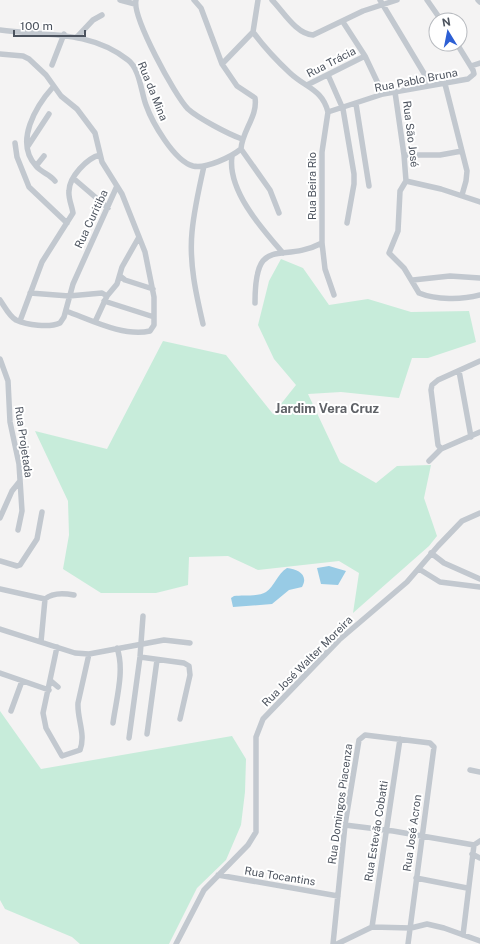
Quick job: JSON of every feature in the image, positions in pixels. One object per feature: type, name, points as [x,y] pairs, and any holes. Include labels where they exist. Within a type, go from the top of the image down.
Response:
[{"type":"street","points":[[120,0],[135,2],[165,74],[179,98],[189,110],[242,139]]},
{"type":"street","points":[[194,0],[201,8],[222,64],[237,86],[255,98],[254,113],[242,139],[240,149],[232,156],[204,166],[197,198],[192,243],[195,291],[203,324]]},
{"type":"street","points":[[222,64],[253,32],[258,0]]},
{"type":"street","points":[[272,0],[300,30],[308,35],[318,33],[343,22],[381,2],[396,0]]},
{"type":"street","points":[[427,0],[435,12]]},
{"type":"street","points":[[381,2],[431,85]]},
{"type":"street","points":[[77,37],[93,20],[102,15]]},
{"type":"street","points":[[343,22],[365,56],[383,94]]},
{"type":"street","name":"Rua da Mina","points":[[0,30],[35,34],[64,34],[77,37],[97,43],[129,60],[135,69],[154,125],[161,135],[185,162],[192,166],[204,166]]},
{"type":"street","points":[[253,32],[274,58],[301,82],[320,96],[328,112]]},
{"type":"street","points":[[52,65],[64,34]]},
{"type":"street","points":[[461,52],[471,66]]},
{"type":"street","points":[[0,54],[23,56],[29,59],[46,75],[53,87],[77,109],[95,132],[100,155],[107,171],[117,186]]},
{"type":"street","name":"Rua Trácia","points":[[307,85],[365,56]]},
{"type":"street","name":"Rua Pablo Bruna","points":[[328,112],[383,94],[431,85],[461,82],[472,77],[474,74],[471,66],[480,63]]},
{"type":"street","points":[[328,75],[343,108],[354,174],[354,184],[347,223]]},
{"type":"street","points":[[445,84],[467,175],[462,195]]},
{"type":"street","points":[[53,87],[42,99],[34,113],[28,135],[28,146],[29,156],[36,166],[44,173],[50,175],[55,181]]},
{"type":"street","name":"Rua São José","points":[[395,92],[404,155],[406,181],[399,195],[398,231],[389,253],[404,268],[413,280]]},
{"type":"street","points":[[356,104],[369,186]]},
{"type":"street","name":"Rua Beira Rio","points":[[328,112],[322,152],[322,244],[325,269],[334,295]]},
{"type":"street","points":[[28,146],[50,114]]},
{"type":"street","points":[[15,143],[16,157],[29,187],[67,223]]},
{"type":"street","points":[[240,149],[270,190],[279,213]]},
{"type":"street","points":[[404,155],[440,155],[462,152]]},
{"type":"street","points":[[20,321],[42,262],[74,213],[69,191],[73,178],[89,161],[100,155]]},
{"type":"street","points":[[36,166],[44,156]]},
{"type":"street","points":[[232,156],[232,177],[235,185],[255,219],[283,253]]},
{"type":"street","points":[[73,178],[108,208]]},
{"type":"street","points":[[406,181],[462,195],[480,202]]},
{"type":"street","name":"Rua Curitiba","points":[[66,311],[69,296],[79,270],[117,186]]},
{"type":"street","name":"Rua Curitiba","points":[[117,186],[122,194],[139,237],[150,271],[153,289],[154,317]]},
{"type":"street","points":[[95,322],[106,299],[120,276],[122,267],[139,237]]},
{"type":"street","points":[[255,303],[255,286],[260,265],[271,254],[283,253],[322,244]]},
{"type":"street","points":[[120,276],[125,280],[153,289]]},
{"type":"street","points":[[480,278],[450,276],[413,280],[417,290],[423,294],[448,298],[463,298],[480,295]]},
{"type":"street","points":[[0,300],[12,316],[20,321],[38,325],[56,325],[62,320],[66,311],[95,322],[127,331],[148,331],[153,328],[154,317],[106,299],[97,293],[69,296],[30,293]]},
{"type":"street","name":"Rua Projetada","points":[[0,359],[8,382],[9,413],[20,464],[22,510],[18,530]]},
{"type":"street","points":[[441,449],[438,445],[431,390],[432,385],[480,361]]},
{"type":"street","points":[[459,371],[471,437]]},
{"type":"street","points":[[429,461],[441,449],[480,432]]},
{"type":"street","points":[[0,518],[12,491],[20,481]]},
{"type":"street","points":[[0,561],[20,566],[36,539],[42,512]]},
{"type":"street","name":"Rua José Walter Moreira","points":[[176,944],[204,890],[248,845],[256,832],[256,737],[263,720],[339,640],[407,582],[462,522],[480,513]]},
{"type":"street","points":[[432,554],[444,563],[480,579]]},
{"type":"street","points":[[419,569],[440,582],[480,586]]},
{"type":"street","points":[[0,589],[45,599]]},
{"type":"street","points":[[41,642],[45,599],[48,596],[58,593],[74,595]]},
{"type":"street","points":[[129,738],[140,657],[143,616]]},
{"type":"street","points":[[0,629],[75,653],[90,654],[164,640],[190,643]]},
{"type":"street","points":[[57,647],[43,713],[46,728],[62,756],[80,750],[83,738],[78,714],[78,702],[90,654]]},
{"type":"street","points":[[113,723],[120,668],[120,658],[117,648]]},
{"type":"street","points":[[140,657],[184,663],[190,666],[190,675],[180,719]]},
{"type":"street","points":[[147,734],[157,660]]},
{"type":"street","points":[[0,673],[49,690]]},
{"type":"street","points":[[11,711],[22,681]]},
{"type":"street","points":[[51,681],[58,687]]},
{"type":"street","name":"Rua Domingos Piacenza","points":[[333,944],[345,826],[359,740],[365,735],[430,743]]},
{"type":"street","name":"Rua Estevão Cobatti","points":[[372,927],[400,739]]},
{"type":"street","name":"Rua José Acron","points":[[408,944],[434,750],[430,743]]},
{"type":"street","points":[[470,770],[480,772]]},
{"type":"street","points":[[345,826],[386,830],[474,845],[480,841]]},
{"type":"street","points":[[463,935],[467,888],[474,845]]},
{"type":"street","points":[[472,854],[480,858]]},
{"type":"street","name":"Rua Tocantins","points":[[218,876],[338,896]]},
{"type":"street","points":[[416,878],[467,888]]},
{"type":"street","points":[[337,944],[372,927],[411,928],[427,924],[480,941]]},
{"type":"green space","points":[[281,259],[303,268],[329,305],[368,299],[411,312],[469,311],[476,342],[428,358],[412,358],[399,398],[341,392],[308,394],[340,462],[376,483],[397,466],[431,465],[424,498],[437,536],[429,546],[353,613],[359,573],[339,561],[258,570],[228,556],[189,557],[188,585],[156,593],[101,593],[63,569],[69,535],[68,501],[35,431],[107,449],[163,341],[226,355],[273,414],[296,385],[274,359],[258,325],[269,281]]},
{"type":"green space","points":[[0,711],[41,769],[232,736],[246,759],[245,792],[241,825],[226,860],[197,888],[169,944],[80,944],[72,937],[5,909],[0,900]]},
{"type":"water","points":[[329,566],[346,571],[338,585],[321,584],[317,568]]},
{"type":"water","points":[[287,568],[301,573],[304,579],[302,587],[289,590],[272,604],[233,607],[231,598],[234,596],[263,594],[272,587],[281,573]]},
{"type":"district","name":"Jardim Vera Cruz","points":[[327,408]]}]
